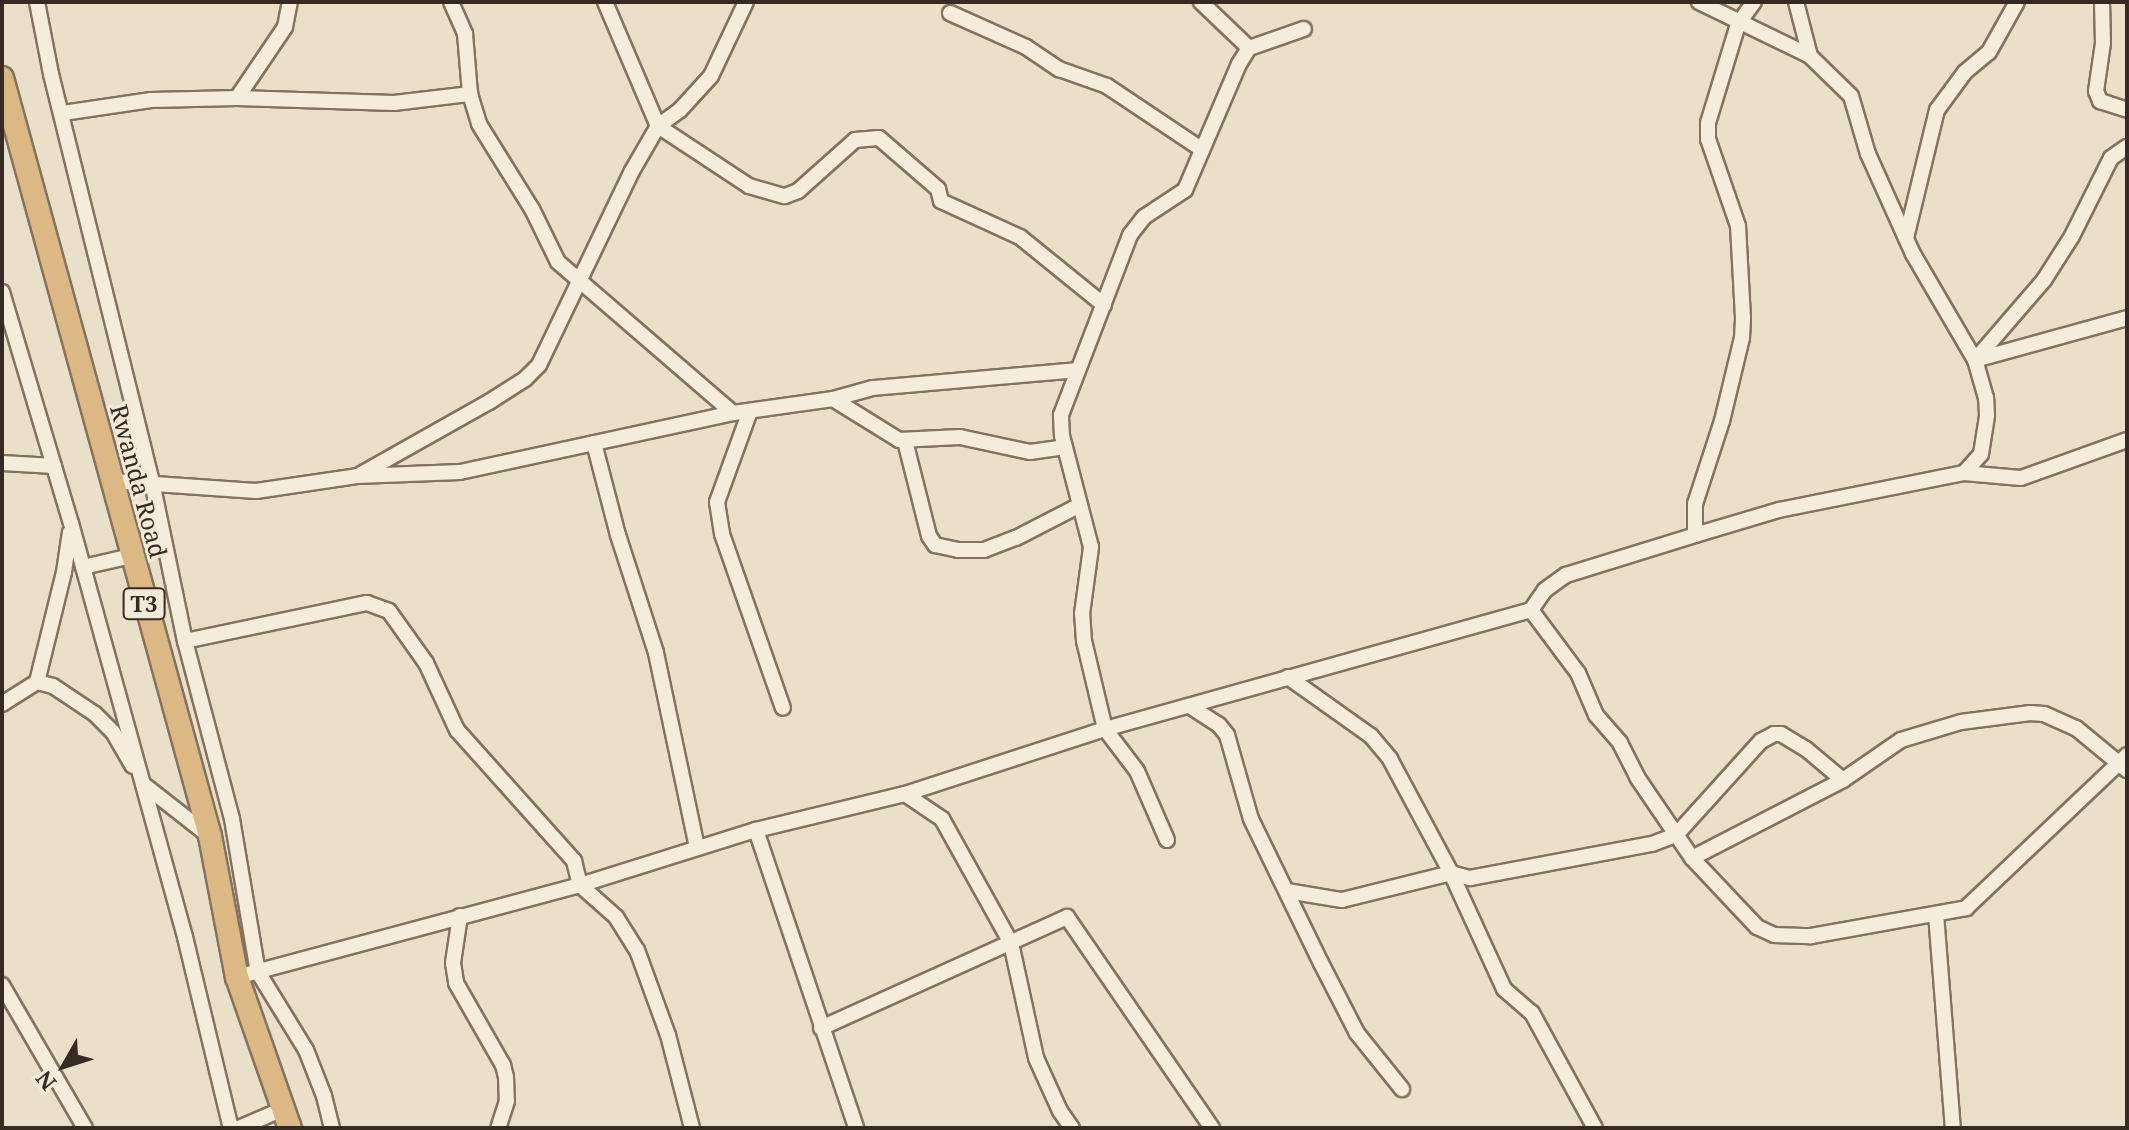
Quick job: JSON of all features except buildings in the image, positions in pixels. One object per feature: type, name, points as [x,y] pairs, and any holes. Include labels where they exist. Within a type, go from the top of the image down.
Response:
[{"type":"highway","name":"Rwanda Road","points":[[2,78],[287,1118]]},
{"type":"street","points":[[37,2],[51,74],[152,482],[185,641],[232,819],[247,974],[311,1061],[332,1128]]},
{"type":"street","points":[[237,98],[285,27],[290,2]]},
{"type":"street","points":[[451,2],[465,34],[470,94],[487,141],[532,209],[551,251],[579,282],[733,413]]},
{"type":"street","points":[[605,2],[658,126],[749,186],[785,196],[798,191],[855,140],[879,138],[938,189],[941,201],[1020,237],[1104,305]]},
{"type":"street","points":[[357,476],[525,379],[539,365],[632,171],[658,126],[680,110],[711,76],[746,2]]},
{"type":"street","points":[[1201,2],[1249,48]]},
{"type":"street","points":[[1699,2],[1738,24],[1810,56],[1851,96],[1868,154],[1906,239],[1975,360],[1986,398],[1987,415],[1981,454],[1964,473]]},
{"type":"street","points":[[1695,535],[1697,496],[1715,448],[1742,338],[1738,226],[1708,139],[1708,123],[1738,24],[1754,2]]},
{"type":"street","points":[[1796,2],[1810,56]]},
{"type":"street","points":[[1906,239],[1937,110],[1965,72],[1989,52],[2017,2]]},
{"type":"street","points":[[2102,2],[2103,43],[2096,91],[2100,101],[2127,110]]},
{"type":"street","points":[[950,13],[1020,45],[1059,69],[1107,86],[1201,149]]},
{"type":"street","points":[[1167,840],[1137,771],[1105,729],[1084,641],[1082,614],[1091,557],[1065,447],[1061,415],[1130,235],[1144,217],[1185,190],[1249,48],[1304,29]]},
{"type":"street","points":[[63,113],[151,100],[237,98],[394,103],[470,94]]},
{"type":"street","points":[[1975,360],[2044,280],[2072,236],[2111,158],[2127,147]]},
{"type":"street","points":[[2,292],[71,523],[143,784],[231,1128]]},
{"type":"street","points":[[1975,360],[2127,318]]},
{"type":"street","points":[[112,481],[256,491],[357,476],[460,472],[733,413],[833,399],[898,384],[1077,370]]},
{"type":"street","points":[[833,399],[893,437],[905,441],[960,437],[1030,452],[1065,447]]},
{"type":"street","points":[[750,411],[717,502],[722,534],[783,708]]},
{"type":"street","points":[[247,974],[580,885],[756,830],[905,794],[1105,729],[1531,610],[1553,581],[1566,575],[1779,510],[1964,473],[2021,478],[2127,440]]},
{"type":"street","points":[[905,441],[929,536],[935,545],[958,550],[984,550],[1016,538],[1080,505]]},
{"type":"street","points":[[594,443],[618,535],[656,653],[697,847]]},
{"type":"street","points":[[2,463],[54,466]]},
{"type":"street","points":[[2,704],[37,682],[64,572],[71,523]]},
{"type":"street","points":[[83,567],[131,556]]},
{"type":"street","points":[[185,641],[367,603],[383,606],[426,663],[457,730],[574,861],[580,885],[616,917],[637,950],[668,1035],[692,1128]]},
{"type":"street","points":[[1531,610],[1578,673],[1596,715],[1620,743],[1637,777],[1692,858],[1757,927],[1774,935],[1811,936],[1966,908],[2124,763],[2076,728],[2044,714],[1961,722],[1901,740],[1843,780],[1692,858]]},
{"type":"street","points":[[1288,677],[1379,743],[1451,873],[1504,989],[1532,1013],[1595,1128]]},
{"type":"street","points":[[37,682],[53,686],[95,714],[113,732],[143,784],[210,836]]},
{"type":"street","points":[[1191,707],[1219,725],[1227,735],[1251,819],[1357,1033],[1402,1089]]},
{"type":"street","points":[[1287,891],[1342,900],[1451,873],[1470,878],[1632,850],[1676,835],[1766,737],[1781,734],[1843,780]]},
{"type":"street","points":[[905,794],[942,819],[1011,943],[1036,1058],[1060,1111],[1072,1128]]},
{"type":"street","points":[[756,830],[856,1128]]},
{"type":"street","points":[[1936,914],[1953,1128]]},
{"type":"street","points":[[460,916],[453,963],[456,983],[503,1065],[506,1077],[507,1101],[498,1128]]},
{"type":"street","points":[[821,1028],[1063,917],[1070,919],[1212,1128]]},
{"type":"street","points":[[2,985],[85,1128]]},
{"type":"street","points":[[239,1128],[287,1118]]}]
